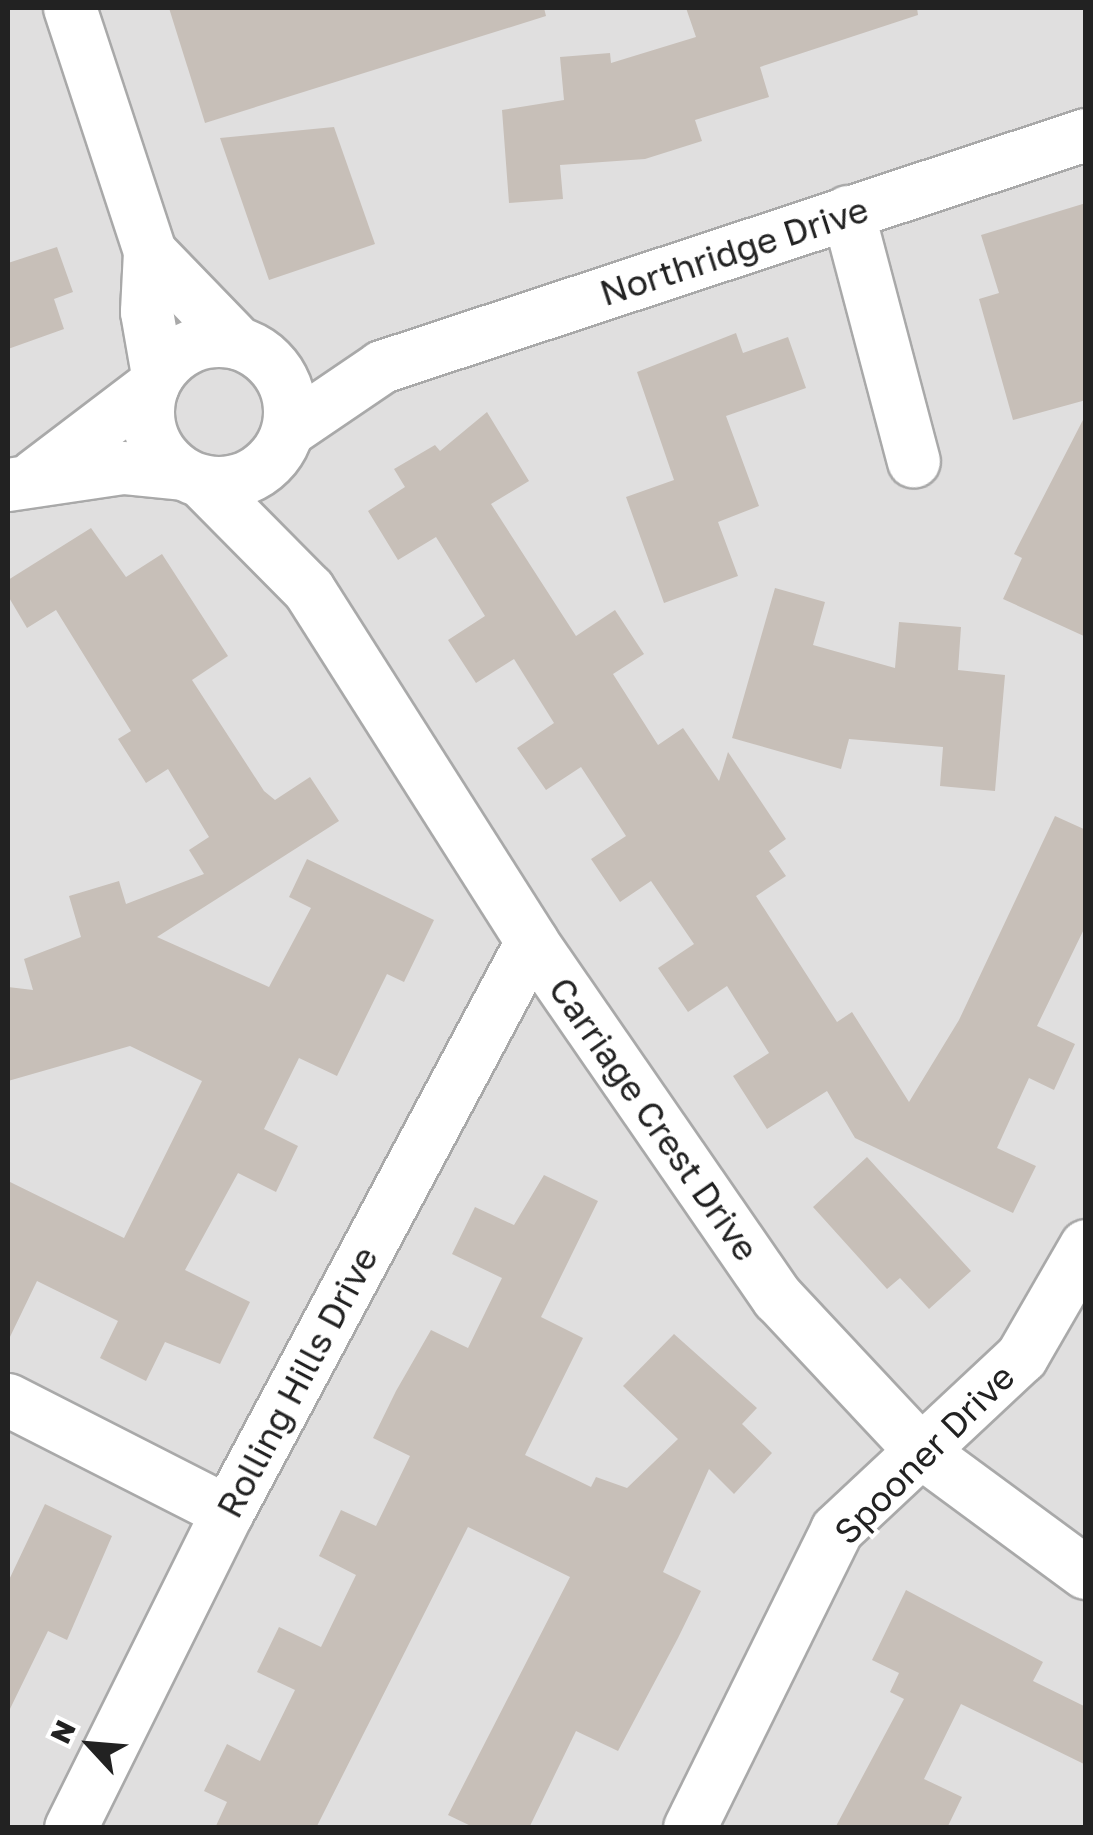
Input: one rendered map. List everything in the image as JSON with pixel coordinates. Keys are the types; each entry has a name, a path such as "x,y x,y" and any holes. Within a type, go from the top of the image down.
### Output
{"street":[{"path":"70,8 150,252 147,312 156,380 149,426 193,478"},
{"name":"Northridge Drive","path":"284,441 382,368 1086,135"},
{"path":"848,212 914,461"},
{"path":"21,480 122,468 193,478 254,475 284,441 286,388 150,252"},
{"path":"21,480 156,380 185,350 250,348"},
{"name":"Northridge Drive","path":"250,348 382,368"},
{"name":"Carriage Crest Drive","path":"284,441 286,517 309,590"},
{"name":"Carriage Crest Drive","path":"193,478 309,590 532,942 778,1298 923,1453 1086,1573"},
{"name":"Rolling Hills Drive","path":"71,1828 228,1512 532,942"},
{"name":"Spooner Drive","path":"690,1828 837,1530 1022,1357 1086,1246"},
{"path":"8,1400 228,1512"}],"shaded area":[{"path":"8,8 1085,8 1085,1827 8,1827"}],"building":[{"path":"169,8 544,8 546,16 205,123"},
{"path":"686,8 917,8 918,15 760,67 769,97 695,120 702,141 645,159 560,165 563,199 509,203 502,110 564,100 560,57 610,53 611,63 696,37"},
{"path":"334,127 375,244 269,280 220,138"},
{"path":"1086,203 1086,400 1013,420 979,299 999,293 981,235"},
{"path":"57,247 73,292 54,299 64,329 8,349 8,263"},
{"path":"736,333 743,353 788,337 806,388 726,416 759,506 718,522 738,576 664,603 626,497 674,480 637,372"},
{"path":"487,412 529,481 491,504 576,636 615,610 644,654 613,674 658,745 683,728 719,781 728,752 786,839 769,851 786,876 756,896 837,1022 852,1012 909,1102 959,1020 1055,816 1086,830 1086,925 1037,1026 1075,1044 1054,1090 1029,1078 997,1148 1036,1166 1013,1213 855,1138 827,1091 767,1129 733,1076 769,1053 727,986 688,1012 658,968 694,944 651,881 620,902 591,859 626,836 581,767 546,790 517,748 554,723 514,659 476,683 448,640 485,616 436,537 398,560 368,511 405,487 394,469 435,445 440,451"},
{"path":"1086,414 1086,637 1003,599 1022,558 1014,554"},
{"path":"91,528 126,577 162,554 228,656 192,680 264,791 275,800 310,777 339,821 157,937 269,987 311,908 289,897 307,859 434,920 404,982 387,974 337,1076 299,1058 264,1129 298,1146 276,1192 238,1173 185,1270 250,1302 220,1364 165,1342 146,1381 100,1358 118,1321 37,1281 8,1341 8,1181 124,1238 202,1081 130,1046 8,1081 8,987 33,990 24,959 81,937 69,896 119,881 126,904 204,874 189,850 209,837 168,769 146,783 118,739 131,731 56,610 27,628 8,596 8,580"},
{"path":"775,588 825,602 813,645 895,668 899,622 961,627 958,670 1005,675 995,791 940,786 943,747 849,739 841,769 732,738"},
{"path":"867,1157 971,1271 929,1309 900,1278 887,1289 813,1207"},
{"path":"544,1175 598,1201 541,1317 583,1338 525,1455 591,1487 596,1477 627,1488 678,1439 623,1386 674,1334 757,1408 742,1424 772,1453 734,1494 709,1469 663,1572 701,1591 678,1638 618,1751 576,1731 529,1828 475,1828 448,1815 570,1577 468,1527 316,1828 215,1828 227,1802 204,1791 227,1744 260,1761 295,1690 257,1672 279,1627 321,1647 356,1575 319,1556 341,1510 376,1526 410,1456 373,1438 396,1391 431,1330 468,1348 502,1278 452,1254 475,1207 514,1225"},
{"path":"45,1504 112,1536 67,1640 48,1631 8,1713 8,1582"},
{"path":"906,1590 1043,1662 1033,1681 1086,1707 1086,1765 961,1704 924,1779 962,1797 947,1828 835,1828 904,1699 890,1692 899,1673 872,1660"}]}
